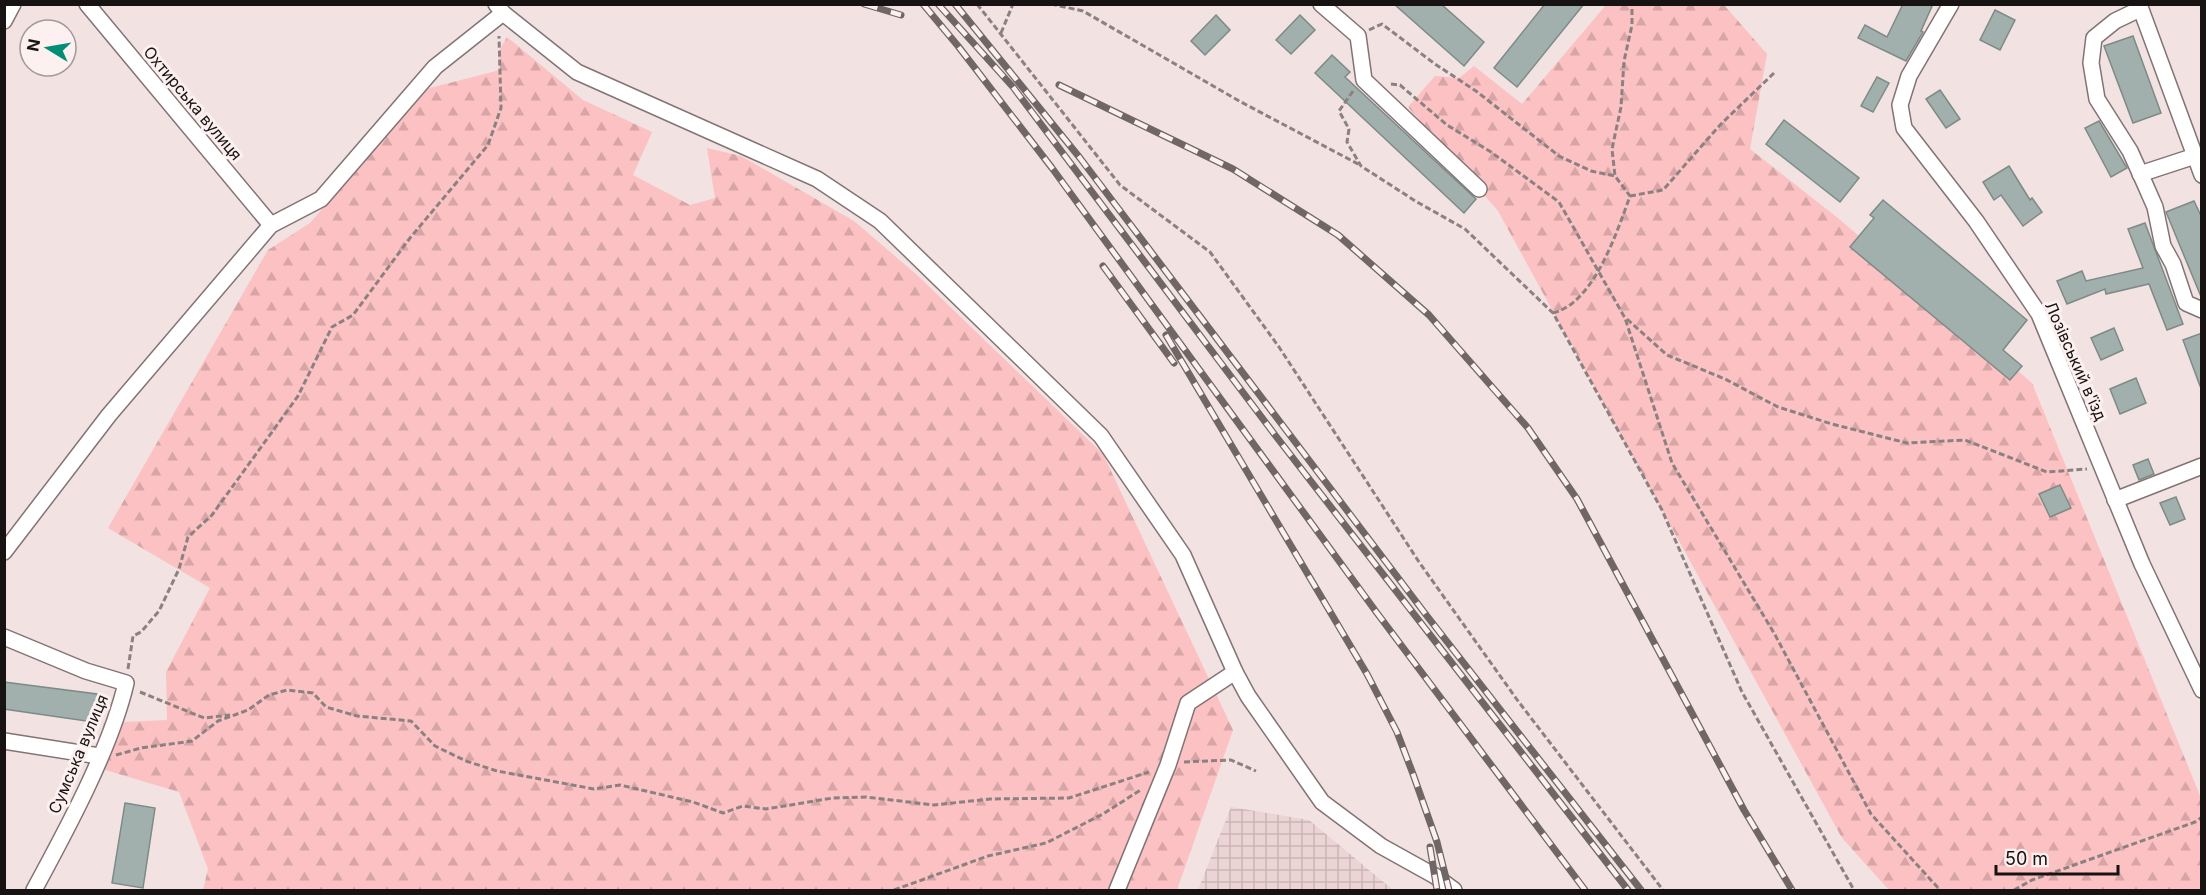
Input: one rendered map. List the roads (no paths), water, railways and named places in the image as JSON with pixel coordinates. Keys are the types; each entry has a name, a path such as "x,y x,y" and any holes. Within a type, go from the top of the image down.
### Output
{"street":[{"path":"4,21 13,4"},
{"name":"Охтирська вулиця","path":"87,4 271,225"},
{"path":"1321,4 1358,36 1364,80 1479,189"},
{"name":"Лозівський в'їзд","path":"1951,4 1909,76 1900,105 1905,128 1976,221 2038,314 2142,564 2202,690"},
{"path":"2202,175 2139,7 2115,21 2094,38 2091,63 2097,99 2130,151 2155,207 2163,246 2173,264 2186,303 2202,310"},
{"path":"4,552 109,416 271,225 321,199 435,68 500,9 577,72 817,179 880,220 1101,436 1183,555 1235,672 1322,802 1381,846 1435,876 1454,891"},
{"path":"2140,174 2195,156"},
{"path":"2115,500 2202,466"},
{"name":"Сумська вулиця","path":"4,637 86,671 126,683 121,705 99,756 34,891"},
{"path":"1117,891 1168,765 1188,703 1235,672"},
{"path":"4,741 99,756"}],"railway":[{"path":"864,4 901,15"},
{"path":"923,4 1052,168 1377,613 1585,890"},
{"path":"938,4 1013,87 1275,435 1628,890"},
{"path":"955,4 1080,158 1427,616 1641,890"},
{"path":"1059,85 1233,169 1338,235 1429,315 1528,428 1577,499 1744,810 1792,890"},
{"path":"1103,266 1174,363"},
{"path":"1166,335 1367,674 1397,732 1437,842 1449,890"},
{"path":"1430,847 1437,890"}]}
